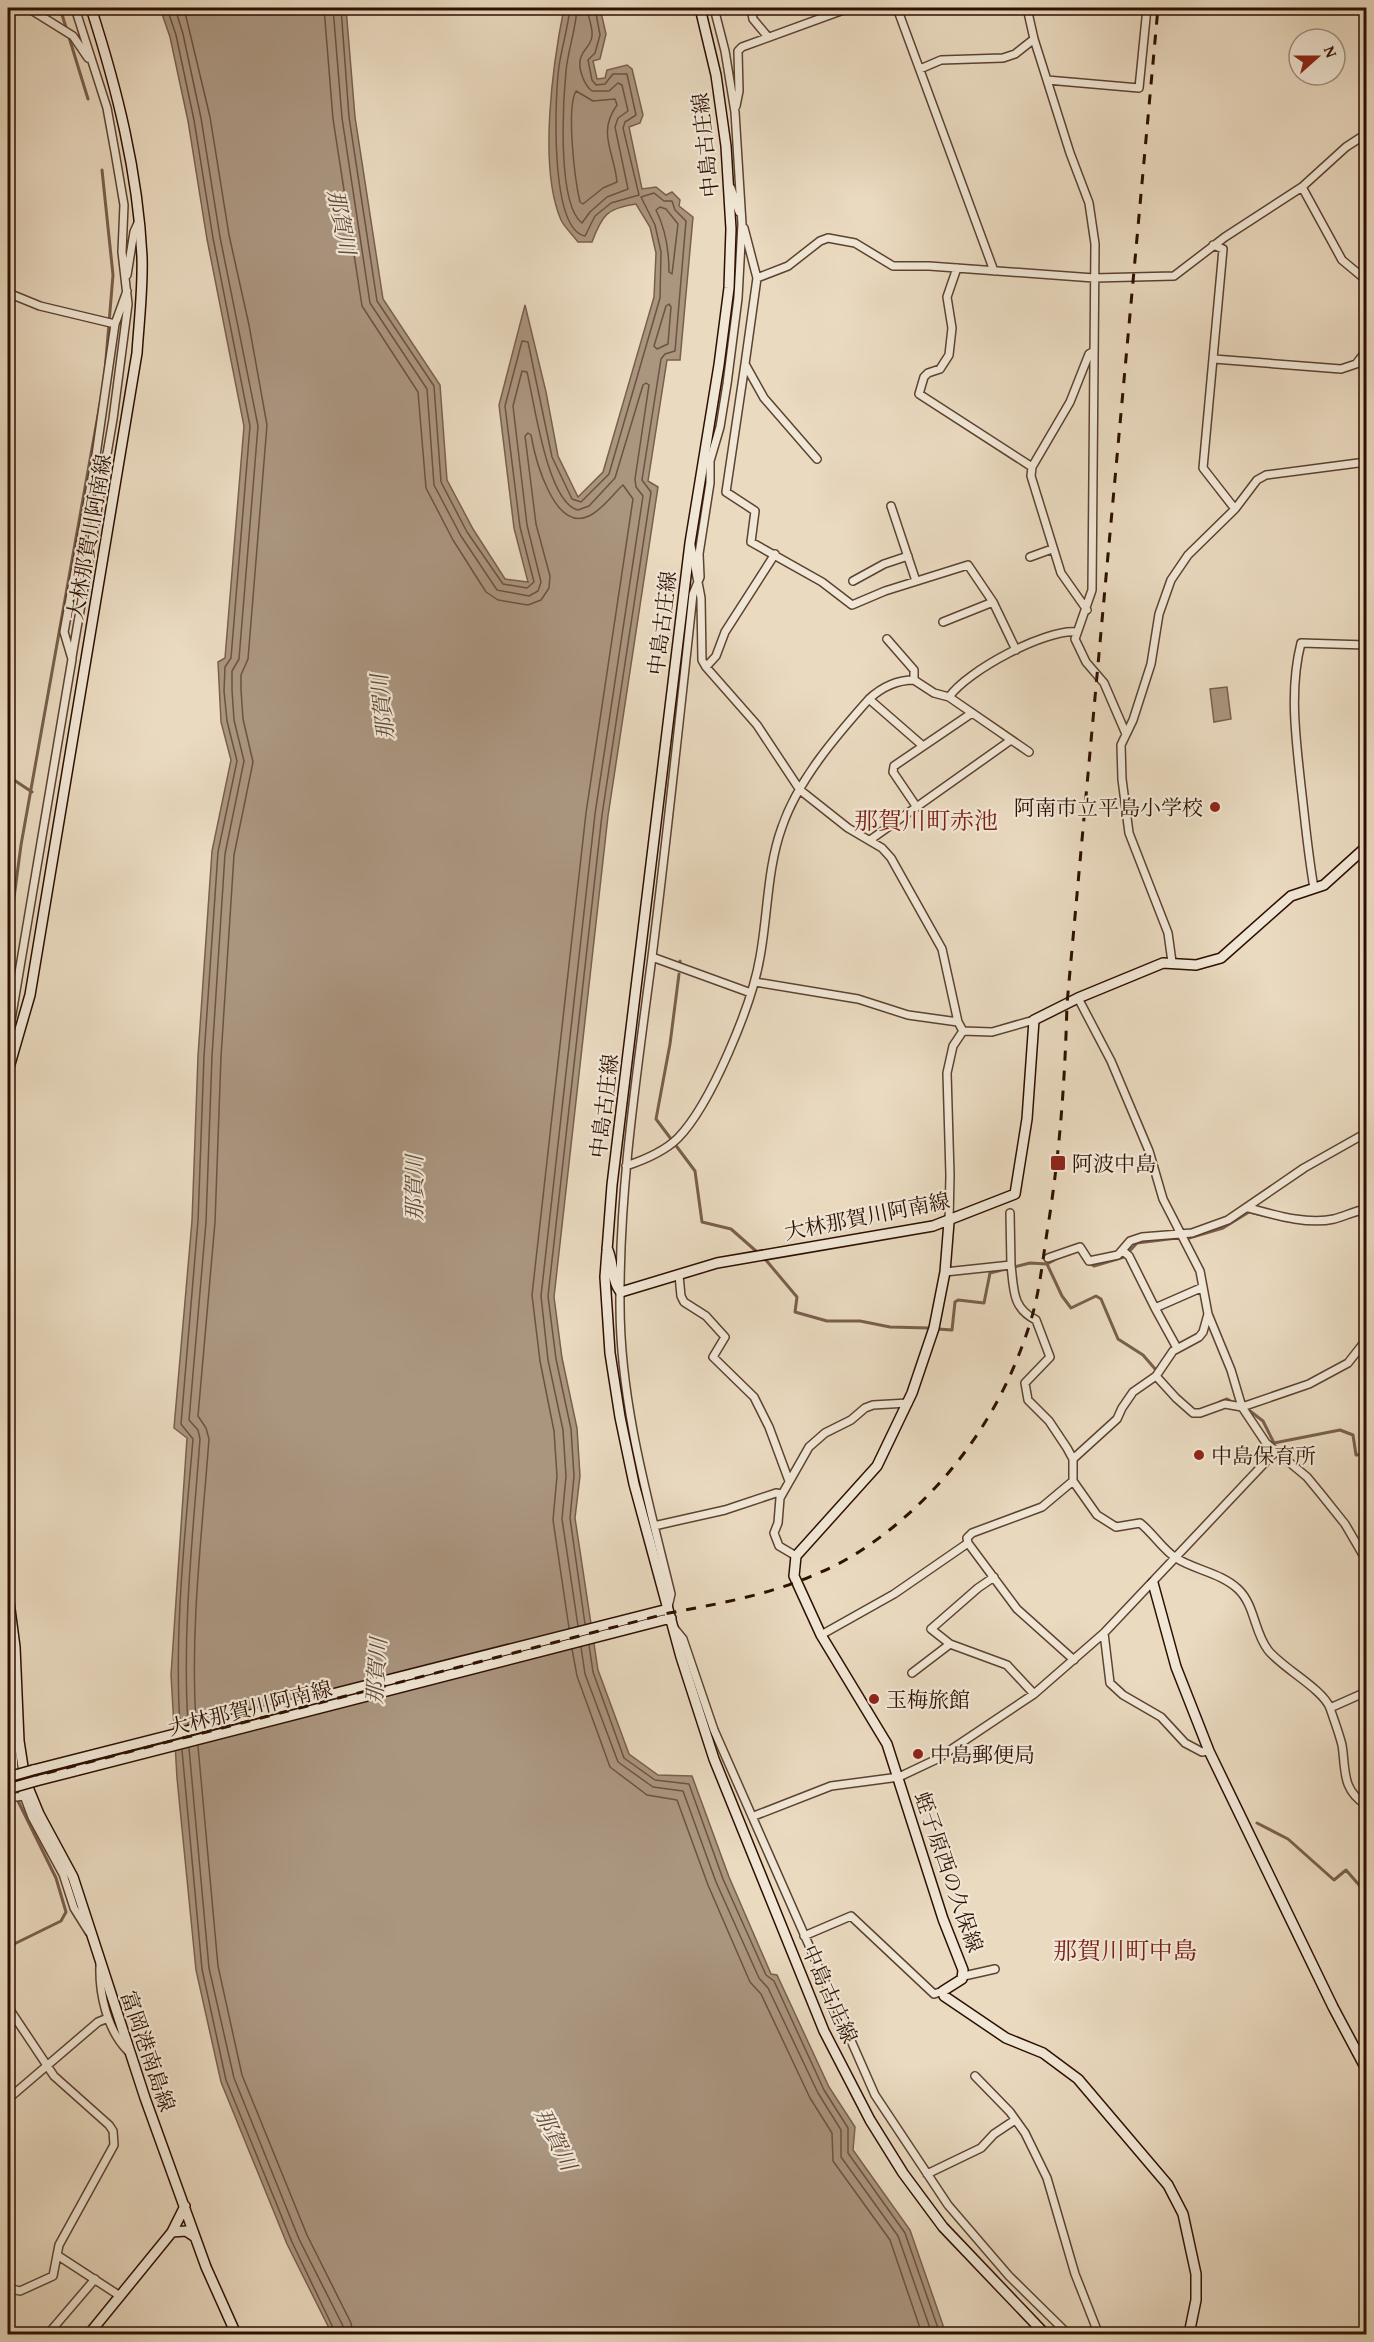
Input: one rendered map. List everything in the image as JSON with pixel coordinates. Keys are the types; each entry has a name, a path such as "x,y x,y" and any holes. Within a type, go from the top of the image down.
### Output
{"main road":[{"name":"大林那賀川阿南線","path":"8,1064 30,995 117,484 136,353 142,285 138,223 123,115 91,8"},
{"name":"中島古庄線","path":"606,1245 690,543 707,460 727,308 731,229 729,185 716,75 700,8"},
{"path":"1034,1020 1078,998 1163,963 1197,965 1212,963 1228,952 1291,896 1334,878 1366,847"},
{"name":"大林那賀川阿南線","path":"621,1292 746,1257 949,1222 1015,1194 1027,1119 1034,1020"},
{"path":"796,1556 877,1466 908,1403 930,1347 945,1272 949,1222"},
{"path":"606,1245 612,1257 616,1288 621,1292"},
{"path":"606,1245 610,1353 620,1417 634,1484 668,1615"},
{"name":"蛭子原西の久保線","path":"796,1556 794,1576 821,1635 879,1726 899,1777 943,1919 964,1976 943,1991"},
{"path":"1153,1583 1176,1667 1209,1751 1366,2069"},
{"path":"8,1594 10,1635"},
{"name":"大林那賀川阿南線","path":"10,1771 63,1763 668,1615"},
{"name":"大林那賀川阿南線","path":"14,1796 8,1789 668,1615"},
{"name":"中島古庄線","path":"668,1615 714,1759 774,1911 824,2031 870,2120 903,2173 943,2227 1045,2334"},
{"name":"富岡港南島線","path":"10,1635 19,1741 25,1780 39,1814 73,1878 128,2051 195,2237 236,2334"},
{"path":"943,1991 944,1996 1006,2038 1043,2054 1078,2079 1168,2185 1183,2214 1196,2274 1196,2300 1189,2334"},
{"path":"89,2334 172,2232 185,2206"},
{"path":"172,2232 186,2231 195,2237"}],"street":[{"path":"27,8 73,36 92,62"},
{"path":"8,1038 113,419 126,326 127,291 122,252 124,205 106,108 75,8"},
{"path":"714,8 735,112 742,224 738,298 720,427 707,460 710,483 699,554 700,577 693,594 626,1166 619,1247 624,1370 654,1526 671,1594 668,1615 683,1639 714,1730 754,1816 804,1936 875,2095 948,2205 1009,2276 1068,2334"},
{"path":"751,8 753,19 768,37"},
{"path":"735,112 739,91 738,51 768,37 849,8"},
{"path":"897,8 994,271"},
{"path":"1028,8 1034,39 1089,203 1095,244 1092,591 1087,610 1076,632 1079,649 1104,683 1126,734"},
{"path":"1047,80 1139,88 1147,8"},
{"path":"920,69 941,60 1003,58 1015,54 1034,39"},
{"path":"757,278 788,266 828,238 855,243 893,266 957,268 1094,278 1174,276 1214,245 1302,187 1346,147 1366,134"},
{"path":"729,185 757,278 726,492 755,511 751,542 827,586 852,605 916,580 968,565 993,602 1016,650"},
{"path":"1302,187 1342,260 1366,280"},
{"path":"126,280 134,232 138,223"},
{"path":"1214,245 1223,249 1203,468 1235,509"},
{"path":"957,268 947,297 952,328 949,355 940,369 928,372 924,377 919,394 1032,467"},
{"path":"72,659 64,632 95,462 115,324 127,291"},
{"path":"8,293 40,306 115,324"},
{"path":"1087,610 1066,582 1052,549 1032,482 1032,467 1070,402 1089,354 1094,351"},
{"path":"1214,358 1341,369 1356,364 1366,351"},
{"path":"745,364 764,398 817,459"},
{"path":"1172,962 1168,933 1129,833 1122,779 1121,745 1133,720 1151,664 1159,614 1171,580 1188,555 1235,509 1253,485 1266,475 1366,462"},
{"path":"891,506 916,580"},
{"path":"690,543 701,598 702,660 706,668 757,725 800,790 849,828 870,840 891,858 942,949 958,1022 963,1031"},
{"path":"1030,557 1052,549"},
{"path":"706,668 716,656 725,632 775,554"},
{"path":"853,581 890,561 908,556"},
{"path":"943,622 993,602"},
{"path":"949,697 985,665 1061,632 1076,632"},
{"path":"886,639 914,670 914,680"},
{"path":"1314,888 1296,743 1294,705 1296,661 1301,643 1366,645"},
{"path":"626,1166 649,1157 674,1142 701,1111 755,982 774,858 781,828 800,790 869,699 878,690 892,684 914,680 934,693 949,697 1029,752"},
{"path":"869,699 924,746"},
{"path":"916,806 893,772 894,766 972,713"},
{"path":"870,840 1011,740"},
{"path":"652,957 751,993"},
{"path":"755,982 858,999 908,1015 958,1022"},
{"path":"1078,998 1111,1061 1149,1150 1163,1199 1200,1271 1208,1314 1231,1370 1242,1407 1275,1452 1307,1477 1345,1524 1366,1560"},
{"path":"963,1031 992,1032 1034,1020"},
{"path":"949,1222 947,1073 953,1046 963,1031"},
{"path":"1177,1348 1126,1253 1130,1241 1142,1237 1181,1235 1208,1229 1249,1208 1304,1168 1366,1133"},
{"path":"1249,1208 1279,1217 1317,1220 1334,1219 1366,1209"},
{"path":"1010,1213 1011,1268 1020,1310 1036,1320 1050,1356 1025,1383 1026,1396 1050,1421 1073,1459 1073,1481 1097,1515 1116,1527 1140,1523 1175,1557 1231,1583 1240,1591 1268,1650 1298,1674 1307,1685 1326,1698 1342,1746 1343,1774 1350,1788 1366,1805"},
{"path":"1048,1258 1075,1247 1080,1247 1089,1262 1094,1263 1126,1253"},
{"path":"945,1272 1011,1268"},
{"path":"679,1275 681,1296 684,1302 706,1316 726,1337 712,1354 713,1358 754,1397 769,1427 789,1481"},
{"path":"1155,1308 1203,1287"},
{"path":"1073,1459 1118,1419 1122,1408 1133,1392 1156,1376 1177,1348 1199,1337 1203,1332 1208,1314"},
{"path":"1156,1376 1193,1413 1200,1413 1225,1404 1242,1407 1309,1384 1348,1363 1366,1340"},
{"path":"796,1556 785,1552 775,1539 774,1533 782,1494 803,1454 825,1433 843,1425 873,1405 908,1403"},
{"path":"754,1816 831,1786 875,1782 899,1777 937,1759 1034,1694 1104,1633 1275,1452"},
{"path":"1073,1481 1064,1486 1049,1503 972,1533 967,1538 968,1543 1017,1609 1074,1660"},
{"path":"654,1526 725,1510 776,1493 782,1494"},
{"path":"821,1635 894,1594 968,1543"},
{"path":"994,1578 978,1588 931,1629 950,1644 1007,1665 1034,1694"},
{"path":"1104,1633 1107,1678 1110,1683 1123,1695 1161,1717 1185,1743 1202,1752 1209,1751"},
{"path":"8,1647 10,1635"},
{"path":"912,1673 950,1644"},
{"path":"8,1676 10,1771 14,1796 63,1874 74,1908 92,1936"},
{"path":"1330,1708 1366,1692"},
{"path":"804,1936 851,1916 934,1994 943,1991"},
{"path":"100,1962 99,1974 108,2018 128,2051"},
{"path":"964,1976 995,1969"},
{"path":"8,2007 54,2076 109,2125 115,2139 114,2145 59,2245 55,2269 49,2279 20,2291 8,2288"},
{"path":"8,2099 98,2022 108,2018"},
{"path":"975,2076 1016,2120 1025,2133 1051,2188 1056,2215 1097,2330 1093,2334"},
{"path":"927,2174 981,2148 994,2134 1016,2120"},
{"path":"57,2255 120,2296"},
{"path":"48,2334 95,2279"},
{"path":"8,2315 11,2334"}],"water":[{"name":"那賀川","path":"160,8 346,8 355,117 383,299 440,385 447,480 473,529 505,579 528,582 514,528 499,405 525,305 546,392 558,456 578,497 603,472 654,297 656,253 650,227 636,204 618,208 607,214 599,225 592,242 578,242 561,220 554,198 550,172 550,115 552,85 564,8 600,8 606,34 600,59 593,61 597,79 605,78 607,70 627,65 632,69 643,115 640,123 629,127 642,189 656,187 666,195 672,192 680,200 679,206 693,217 680,360 667,360 648,481 658,487 608,816 554,1297 562,1358 577,1428 580,1476 575,1518 598,1670 629,1754 658,1775 692,1776 729,1877 771,1974 777,1975 829,2087 855,2127 853,2150 910,2230 946,2334 332,2334 287,2244 221,2082 196,1970 177,1778 171,1675 187,1438 174,1428 192,1221 198,1056 212,851 231,760 221,722 218,662 225,658 244,426 207,239 188,121 170,37"},
{"path":"1227,687 1231,719 1214,722 1210,689"}],"waterway":[{"path":"60,8 88,99"},
{"path":"102,170 113,275 105,371"},
{"path":"8,943 21,845 100,404"},
{"path":"8,776 32,792"},
{"path":"679,974 670,1044 656,1119 695,1171 702,1222 731,1229 756,1251"},
{"path":"1189,1238 1223,1228 1249,1212 1288,1221"},
{"path":"1325,1223 1341,1220"},
{"path":"1086,1261 1094,1266 1124,1257 1137,1243 1177,1238"},
{"path":"938,1329 952,1330 955,1302 958,1300 984,1303 990,1273 1030,1263 1047,1264 1058,1258"},
{"path":"765,1259 797,1297 795,1312 827,1321 860,1321 890,1327 929,1328"},
{"path":"1047,1264 1062,1296 1071,1308 1096,1296 1101,1299 1118,1339 1143,1355 1156,1370"},
{"path":"1220,1402 1227,1399 1234,1403"},
{"path":"1250,1411 1263,1421 1274,1443 1340,1430 1353,1435 1356,1455 1366,1454"},
{"path":"8,1768 13,1787"},
{"path":"8,1947 61,1921 66,1912 56,1878 17,1799"},
{"path":"1257,1823 1288,1839 1334,1880 1346,1870 1366,1893"}],"railway":[{"path":"8,1783 669,1613 743,1598 797,1582 855,1554 881,1537 905,1517 954,1466 986,1421 1011,1372 1031,1320 1037,1297 1056,1170 1067,1004 1158,8"}],"place":[{"name":"阿南市立平島小学校","path":"1215,807"},
{"name":"阿波中島","path":"1058,1163"},
{"name":"中島保育所","path":"1199,1455"},
{"name":"玉梅旅館","path":"874,1699"},
{"name":"中島郵便局","path":"918,1754"}],"district":[{"name":"那賀川町赤池","path":"926,820"},
{"name":"那賀川町中島","path":"1125,1950"}]}
